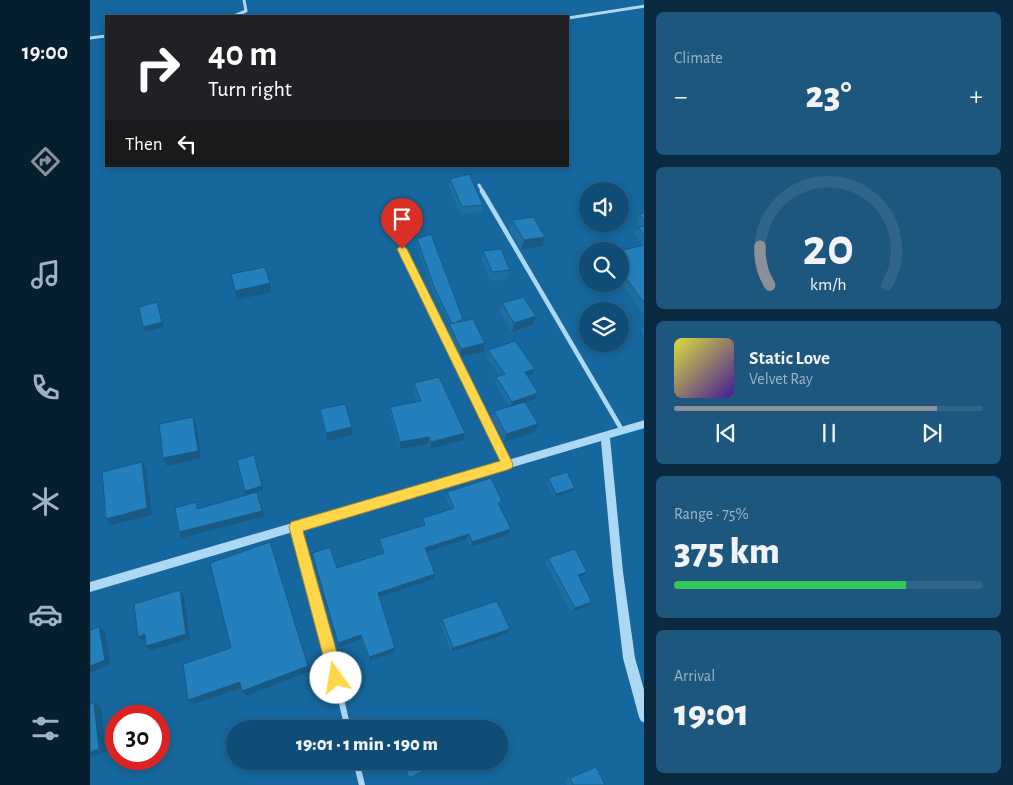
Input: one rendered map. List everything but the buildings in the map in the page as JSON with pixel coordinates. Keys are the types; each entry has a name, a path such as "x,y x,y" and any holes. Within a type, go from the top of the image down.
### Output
{"street":[{"path":"236,15 246,11 244,0"},
{"path":"569,18 644,6"},
{"path":"90,38 105,36"},
{"path":"480,185 622,430"},
{"path":"402,249 507,464"},
{"path":"90,587 644,424"},
{"path":"606,436 618,572 629,658 644,717"},
{"path":"295,527 328,644 346,720"},
{"path":"358,770 362,785"}],"route":[{"path":"336,678 295,527 507,464 402,249"}]}
